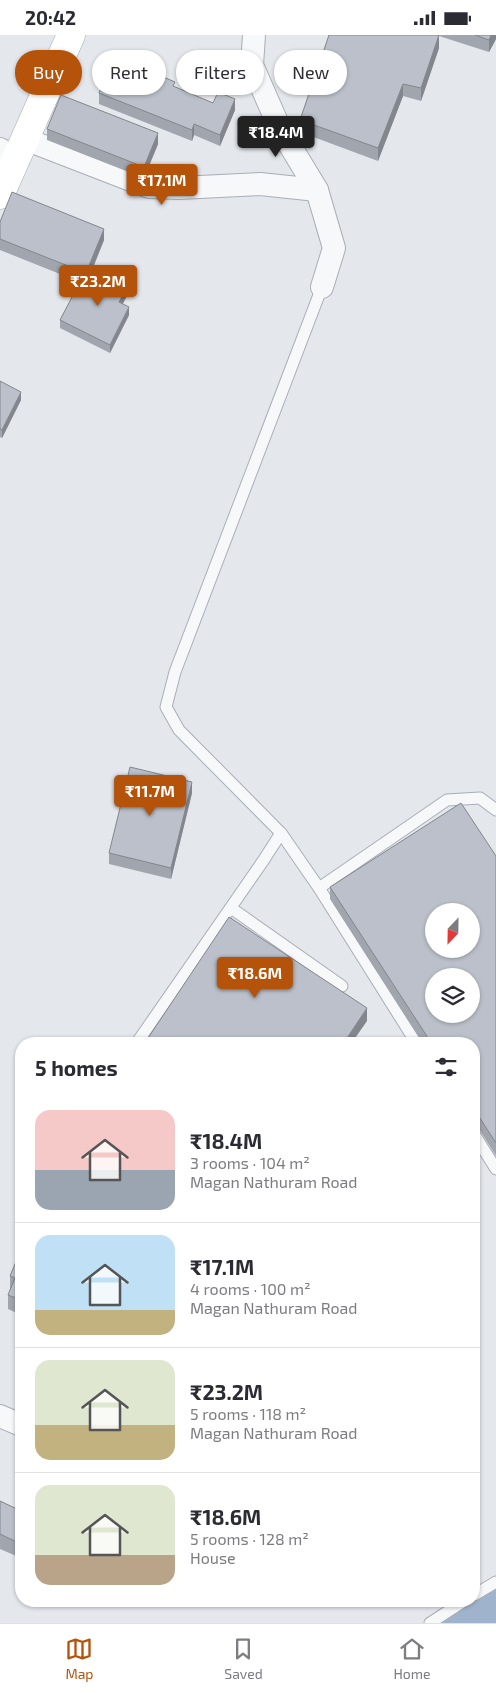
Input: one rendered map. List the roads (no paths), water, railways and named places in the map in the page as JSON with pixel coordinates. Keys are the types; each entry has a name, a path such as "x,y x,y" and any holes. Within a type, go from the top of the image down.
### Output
{"main road":[{"path":"0,195 14,149 71,35"}],"street":[{"path":"254,35 252,65 280,129 317,191 334,248 322,287"},
{"path":"14,149 149,187 179,188 260,184 317,191"},
{"path":"0,1416 15,1422"}],"lane":[{"path":"322,287 178,663 166,707 179,730 280,833 319,888 413,1037"},
{"path":"319,888 447,800 480,799 496,810"},
{"path":"141,1037 280,833"},
{"path":"231,907 342,986"},
{"path":"480,1144 496,1169"},
{"path":"480,1591 496,1582"},
{"path":"430,1623 455,1607"}],"water":[{"path":"496,1588 496,1623 439,1623 465,1607 480,1607 480,1598"}]}
